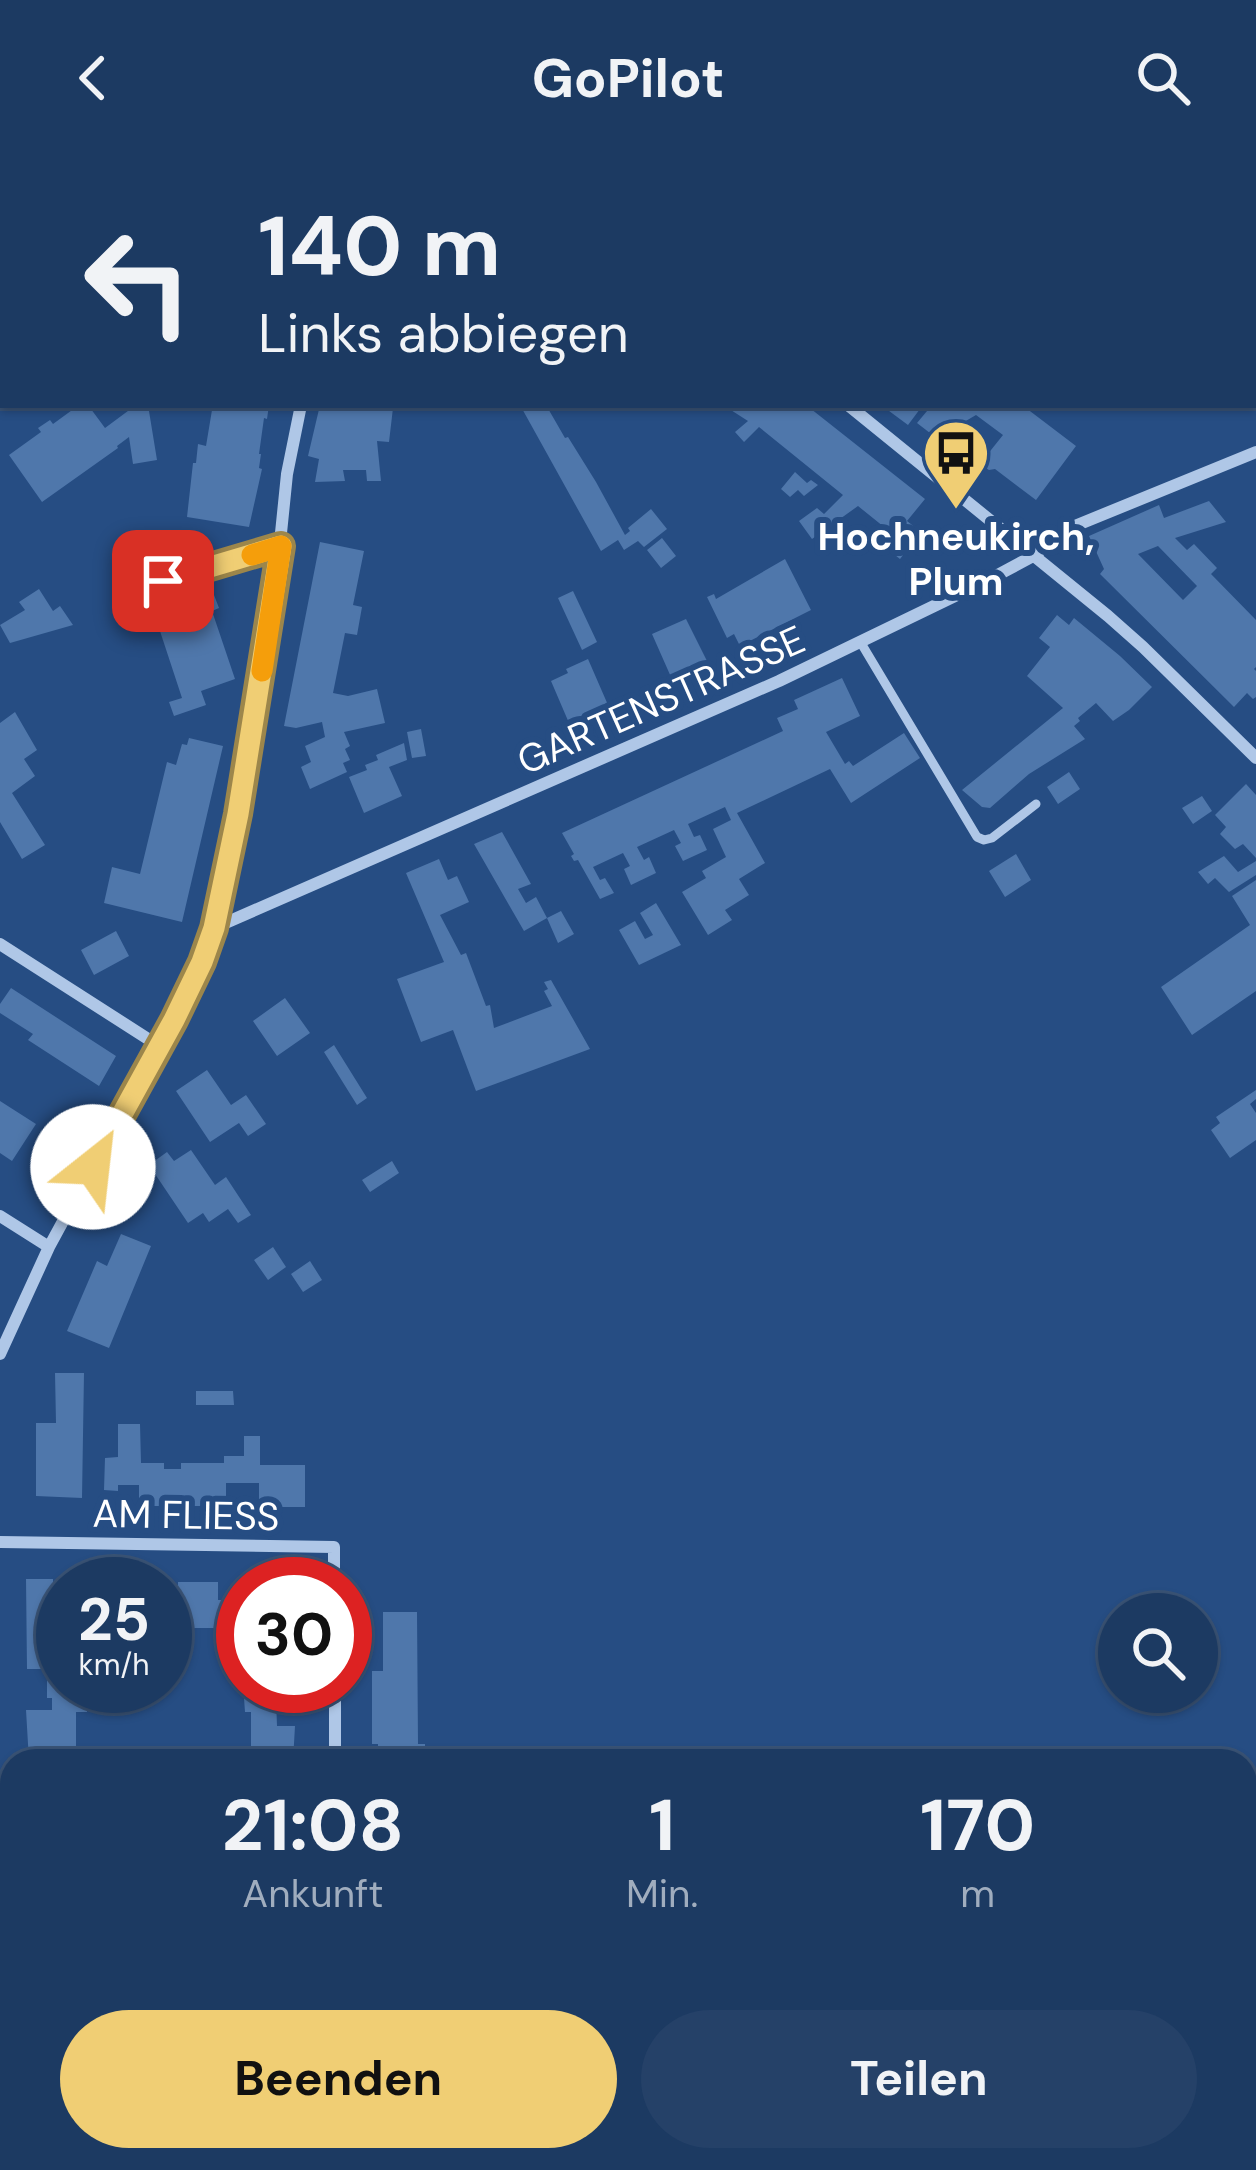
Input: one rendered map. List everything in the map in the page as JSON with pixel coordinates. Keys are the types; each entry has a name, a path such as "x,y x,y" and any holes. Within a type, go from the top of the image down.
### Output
{"street":[{"path":"0,1354 49,1247 188,991 214,928 236,823 281,546 287,474 301,408"},
{"path":"852,408 1143,646 1256,758"},
{"name":"GARTENSTRASSE","path":"214,928 861,643 1035,555 1065,530 1256,452"},
{"path":"0,944 159,1046"},
{"path":"0,1216 49,1247"},
{"name":"AM FLIESS","path":"0,1542 334,1547 334,1557"},
{"path":"335,1713 335,1749"}],"lane":[{"path":"163,581 281,546"},
{"path":"861,643 976,837 995,836 1036,804"}],"building":[{"path":"75,408 90,408 105,428 132,408 148,408 157,460 133,464 129,437 42,502 9,455 41,432 38,428 50,420 53,424"},
{"path":"197,408 269,408 249,527 187,517 193,463 198,444 206,446 212,410"},
{"path":"319,408 393,408 389,442 377,441 381,481 367,481 366,470 343,470 345,481 315,482 319,459 308,456"},
{"path":"522,408 548,408 625,535 651,509 667,529 644,547 638,541 624,550 618,540 601,551"},
{"path":"728,408 810,408 925,499 907,521 921,532 900,559 885,547 894,535 858,506 812,539 799,521 817,508 824,514 843,495 759,427 744,442 735,432 748,421"},
{"path":"885,408 921,408 908,425"},
{"path":"930,408 1026,408 1076,446 1036,500 995,469 984,467 983,460 1003,435 976,415 939,440 917,423"},
{"path":"795,472 807,483 811,480 818,485 804,496 798,490 790,497 781,489"},
{"path":"1209,501 1226,522 1175,538 1187,550 1194,544 1217,568 1211,574 1256,620 1253,699 1247,693 1234,707 1100,574 1104,569 1089,536 1159,505 1164,518","holes":["1158,546 1197,586 1183,600 1138,554"]},
{"path":"662,538 676,556 661,568 647,550"},
{"path":"320,542 364,551 353,605 362,607 357,635 345,633 333,693 348,696 377,689 385,723 344,732 350,746 345,749 350,760 343,763 347,772 310,789 301,767 311,762 305,746 325,737 322,722 284,726"},
{"path":"785,559 811,610 740,646 734,634 727,638 707,597 714,594 716,599"},
{"path":"39,589 53,611 60,606 73,625 10,643 0,625 25,610 19,602"},
{"path":"573,591 597,642 582,650 558,598"},
{"path":"214,595 219,608 212,611 235,679 201,691 206,705 174,716 169,702 182,698 159,628 191,618 186,604"},
{"path":"1057,615 1069,625 1074,618 1152,687 1113,721 1096,703 1074,726 1085,739 1029,774 990,808 982,807 962,790 1063,708 1027,676 1050,647 1039,638"},
{"path":"686,619 707,661 671,677 652,634"},
{"path":"588,659 608,705 569,723 551,681"},
{"path":"842,678 860,716 826,732 845,764 849,761 853,766 904,733 920,758 851,803 830,769 737,813 765,863 739,879 749,895 725,910 732,920 708,935 682,892 706,878 702,871 726,857 713,829 731,820 725,807 688,824 707,850 683,861 674,830 637,847 644,860 649,857 656,873 631,885 624,869 630,866 623,853 593,867 614,893 600,899 571,856 562,833 783,731 777,718 798,709 794,700"},
{"path":"15,712 37,750 24,759 35,776 12,793 45,845 22,859 0,822 0,723"},
{"path":"421,729 426,756 412,758 407,732"},
{"path":"189,738 223,746 182,922 104,903 112,867 140,874 167,762 176,765 182,744 187,745"},
{"path":"404,743 407,760 389,767 402,796 364,813 349,777 367,770 365,765 378,760 376,755"},
{"path":"1069,772 1080,789 1058,804 1047,787"},
{"path":"1246,784 1256,795 1256,858 1243,844 1235,849 1220,834 1226,827 1215,815"},
{"path":"1202,796 1212,811 1193,824 1182,808"},
{"path":"502,832 531,884 518,889 526,903 536,897 547,918 524,931 474,844"},
{"path":"1016,854 1031,880 1005,897 989,871"},
{"path":"1224,856 1238,872 1256,861 1256,875 1229,892 1215,878 1208,884 1198,872"},
{"path":"439,859 448,880 457,876 469,902 440,915 461,955 466,953 486,1006 490,1005 494,1028 552,1006 544,991 548,989 544,982 551,980 590,1049 476,1091 453,1030 421,1042 397,979 444,962 406,873"},
{"path":"1256,880 1256,991 1192,1035 1161,987 1250,925 1232,896"},
{"path":"656,903 681,945 639,965 619,930 635,921 645,939 653,935 640,913"},
{"path":"561,911 574,934 558,943 547,918"},
{"path":"116,931 129,956 94,975 81,950"},
{"path":"11,988 116,1056 99,1086 28,1040 33,1034 0,1013 0,1004"},
{"path":"285,998 310,1033 277,1056 253,1021"},
{"path":"334,1045 367,1098 357,1105 324,1052"},
{"path":"207,1070 231,1105 246,1095 266,1124 248,1136 239,1123 210,1142 176,1091"},
{"path":"1256,1090 1250,1104 1256,1113 1256,1140 1230,1158 1211,1130 1220,1123 1216,1117"},
{"path":"0,1101 36,1124 12,1161 0,1153"},
{"path":"191,1150 215,1185 226,1177 251,1215 238,1223 228,1209 209,1222 203,1213 188,1223 149,1165 167,1152 174,1161"},
{"path":"392,1161 399,1173 370,1192 362,1180"},
{"path":"121,1234 151,1246 109,1348 67,1331 97,1261 107,1266"},
{"path":"273,1247 286,1267 268,1280 254,1260"},
{"path":"310,1261 322,1280 303,1292 291,1274"},
{"path":"55,1373 84,1373 82,1498 36,1496 36,1423 56,1423"},
{"path":"196,1391 233,1391 234,1405 196,1405"},
{"path":"118,1424 140,1424 141,1463 164,1463 164,1469 181,1469 181,1463 224,1463 224,1456 244,1456 244,1436 260,1436 260,1465 305,1465 305,1507 259,1507 259,1483 226,1483 226,1506 139,1506 139,1485 104,1490 105,1458 118,1457"},
{"path":"26,1579 36,1579 36,1669 27,1669"},
{"path":"192,1582 216,1582 216,1628 192,1628"},
{"path":"383,1612 417,1612 418,1744 425,1744 425,1749 378,1749 378,1744 372,1744 372,1671 383,1671"},
{"path":"26,1710 76,1713 76,1749 28,1749"},
{"path":"251,1713 277,1713 277,1726 295,1726 294,1749 251,1749"}],"slow traffic":[{"path":"252,555 281,546 262,671"}],"place":[{"name":"Hochneukirch, Plum","path":"956,512"}],"route":[{"path":"93,1167 174,1020 214,928 238,814 281,546 163,581"}]}
